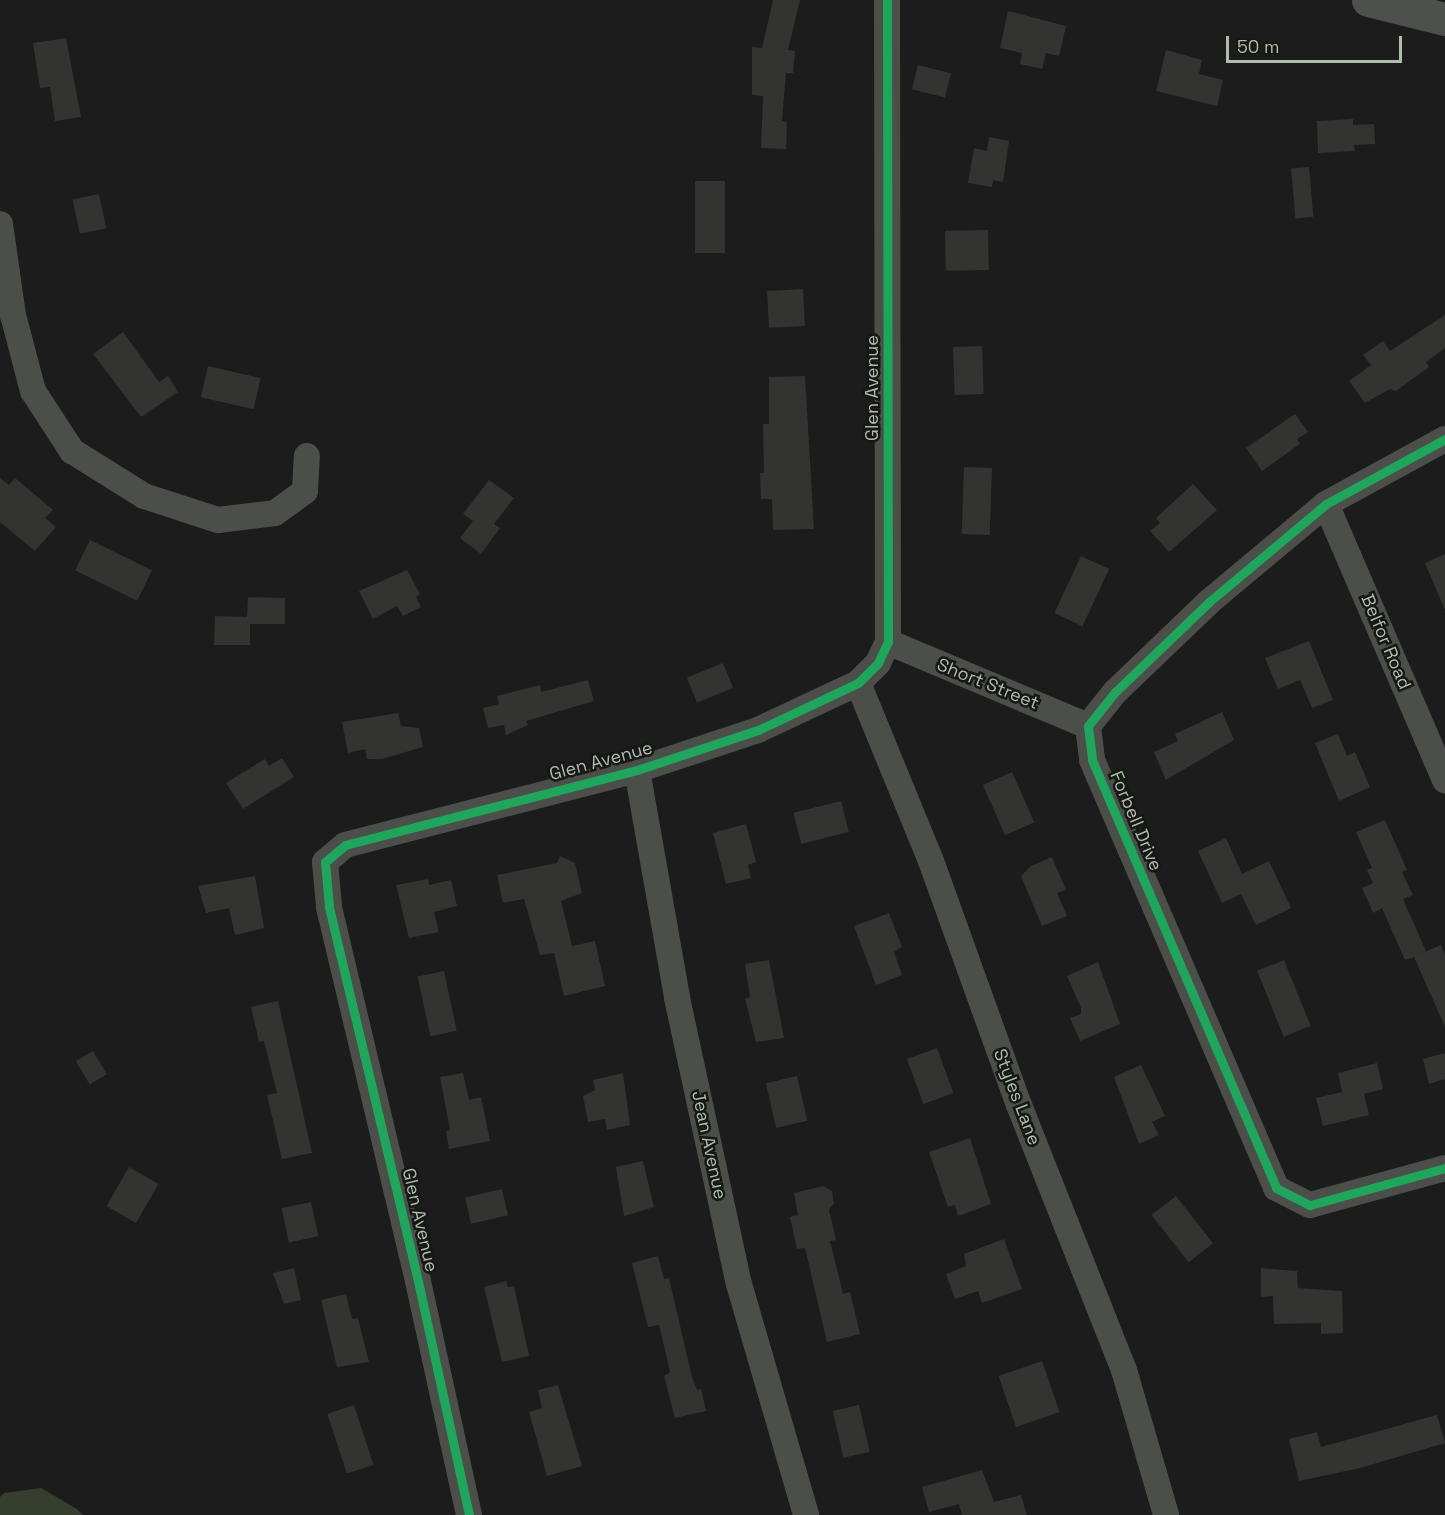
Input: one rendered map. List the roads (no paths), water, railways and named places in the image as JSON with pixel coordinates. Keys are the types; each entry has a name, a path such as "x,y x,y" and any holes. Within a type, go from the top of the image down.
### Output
{"main road":[{"path":"1368,0 1445,19"}],"street":[{"name":"Glen Avenue","path":"468,1515 418,1281 329,906 325,862 345,846 637,770 758,730 858,683 878,663 888,642 886,0"},
{"path":"0,224 13,315 33,391 72,451 144,496 218,520 275,513 305,490 307,456"},
{"path":"1088,726 1115,692 1209,602 1326,504 1445,440"},
{"name":"Belfor Road","path":"1326,504 1445,780"},
{"name":"Short Street","path":"888,642 1088,726"},
{"name":"Styles Lane","path":"858,683 931,861 1019,1104 1124,1370 1166,1515"},
{"name":"Forbell Drive","path":"1088,726 1092,760 1276,1188 1310,1204 1445,1168"},
{"name":"Jean Avenue","path":"637,770 677,998 739,1284 806,1515"}]}
